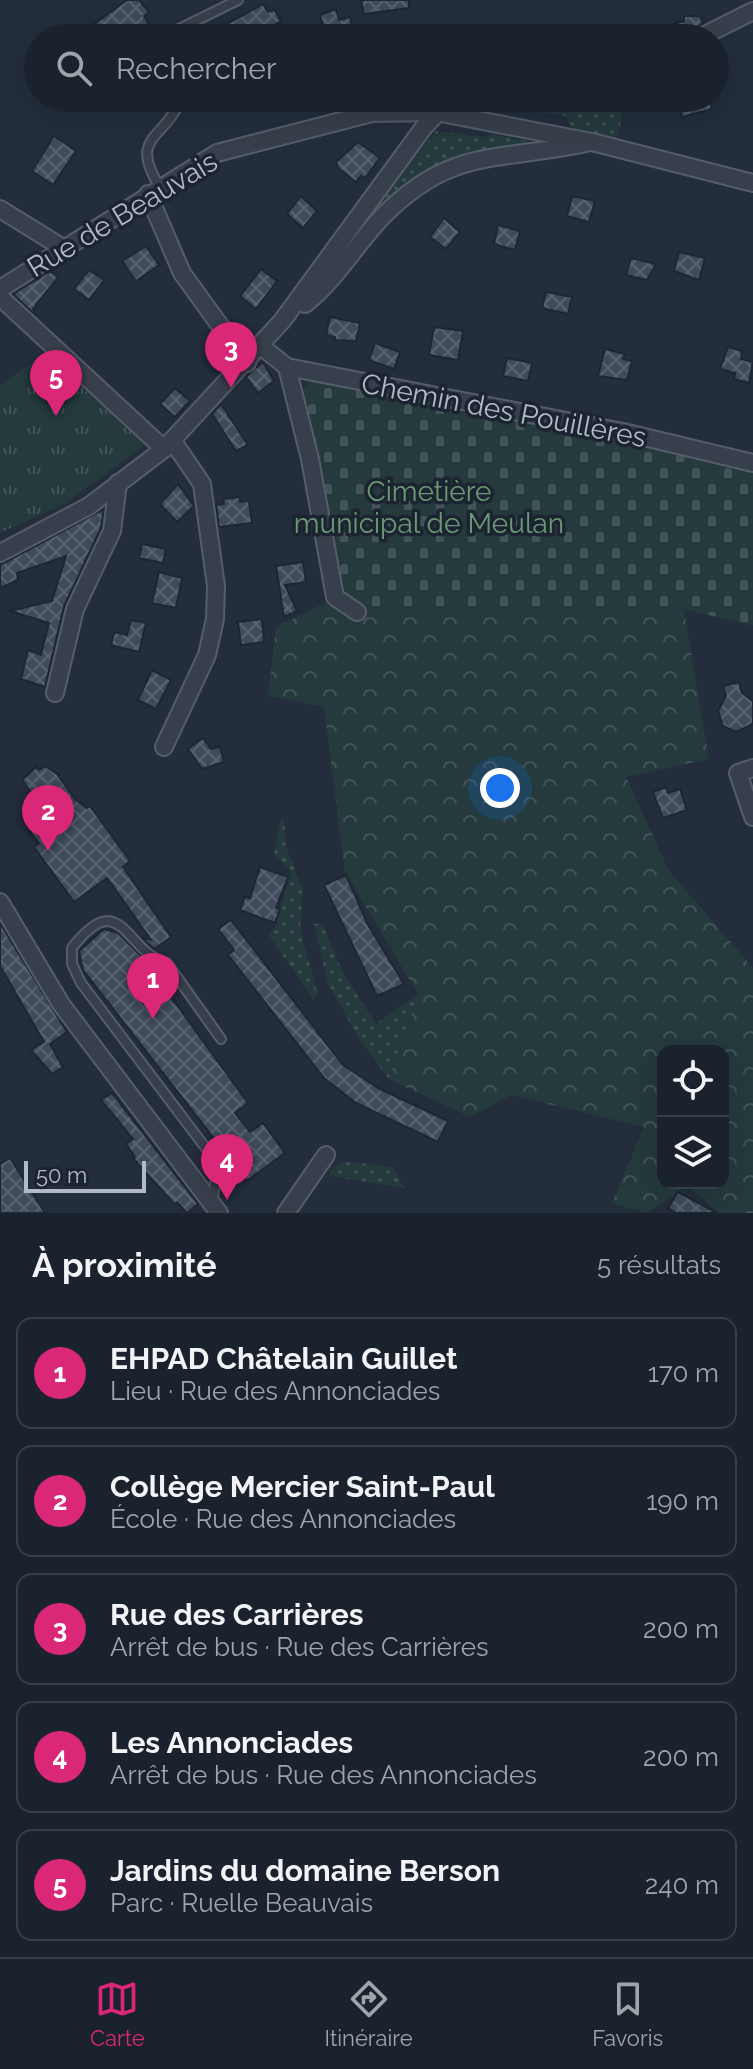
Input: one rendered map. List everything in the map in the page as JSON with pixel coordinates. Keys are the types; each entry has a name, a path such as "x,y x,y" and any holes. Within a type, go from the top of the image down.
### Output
{"street":[{"path":"727,24 753,11"},
{"path":"0,553 56,527 168,445 213,393 262,347 436,112"},
{"name":"Rue de Beauvais","path":"0,289 217,153 372,113 436,112 592,142 753,183"},
{"path":"282,321 312,299 381,218 425,180 465,161 557,150 592,142"},
{"path":"154,190 182,273 247,363"},
{"path":"0,209 63,248"},
{"path":"0,297 168,445 202,484 216,586 215,619 207,655 164,747"},
{"name":"Chemin des Pouillères","path":"262,347 287,367 623,432 753,463"},
{"path":"287,367 310,459 335,597 357,612"},
{"path":"55,693 75,609 112,531 118,483"},
{"path":"753,768 738,773 753,817"},
{"path":"0,902 61,1004 216,1208"},
{"path":"286,1213 326,1155"}],"lane":[{"path":"192,24 238,0"},
{"path":"154,190 145,155 147,144 171,121 175,112"},
{"path":"216,1208 217,1171 211,1155 81,983 72,964 72,948 102,921 122,925 155,960 167,963 221,1039"}],"green space":[{"path":"542,112 623,112 617,140 572,129 566,116"},
{"path":"436,131 488,137 492,134 542,144 467,153 424,172 387,201 310,290"},
{"path":"44,353 145,445 66,503 0,533 0,386"},
{"name":"Cimetière municipal de Meulan","path":"314,377 753,468 753,626 684,609 362,610 340,596 300,392"},
{"path":"340,596 363,610 684,609 709,759 626,777 669,871 753,968 753,1213 719,1213 691,1189 729,1189 729,1045 657,1045 657,1189 683,1189 646,1213 612,1203 644,1127 511,1095 470,1117 389,1079 418,994 345,872 324,707 268,696 276,627"},
{"path":"281,818 284,819 286,846 303,890 300,930 318,994 313,999 268,934 275,928 291,872 274,854"},
{"path":"322,923 343,973 376,1024 418,994 389,1079 359,1039 328,983 314,924"},
{"path":"343,1161 393,1167 404,1188 330,1176 330,1170"}],"building":[{"path":"127,0 139,0 149,12 144,16 149,24 94,24"},
{"path":"361,0 409,0 409,8 364,14"},
{"path":"263,4 268,12 274,9 281,21 276,24 227,24"},
{"path":"336,9 339,20 350,17 352,24 323,24 320,15"},
{"path":"684,16 700,16 703,24 674,24 684,21"},
{"path":"681,112 701,112 682,117"},
{"path":"54,136 76,151 53,185 32,171"},
{"path":"358,142 380,158 365,178 361,176 356,182 338,168 336,162"},
{"path":"301,196 317,211 303,228 287,214"},
{"path":"572,196 595,201 589,222 567,216"},
{"path":"444,218 460,232 446,249 430,237"},
{"path":"498,225 520,231 515,250 494,244"},
{"path":"146,246 159,265 136,281 122,261"},
{"path":"679,252 705,258 699,280 674,271"},
{"path":"631,258 656,264 647,280 626,275"},
{"path":"261,269 277,281 256,309 240,296"},
{"path":"89,270 104,280 89,300 74,289"},
{"path":"50,271 58,277 33,309 36,316 13,294"},
{"path":"546,292 572,297 568,314 542,308"},
{"path":"330,317 360,323 356,341 335,340 335,337 326,335"},
{"path":"434,327 463,331 458,360 429,355"},
{"path":"375,343 400,352 394,369 369,360"},
{"path":"728,347 742,351 741,359 753,362 749,383 734,379 735,373 720,369"},
{"path":"605,349 625,354 623,359 632,361 627,380 598,376"},
{"path":"507,358 532,363 528,381 503,376"},
{"path":"263,362 274,381 258,393 246,377"},
{"path":"175,388 190,401 175,417 160,404"},
{"path":"221,404 248,445 236,451 212,414"},
{"path":"178,484 194,506 177,522 160,504"},
{"path":"240,497 240,502 249,501 252,523 219,527 216,505 224,504 223,499"},
{"path":"104,509 101,528 64,606 45,687 21,679 28,650 41,655 49,623 10,611 52,601 66,556 17,573 18,580 0,588 0,565"},
{"path":"142,544 166,549 163,563 139,558"},
{"path":"303,562 306,582 285,585 297,611 284,617 276,566"},
{"path":"159,572 182,578 176,608 152,603"},
{"path":"262,619 264,642 241,645 238,622"},
{"path":"131,620 146,623 139,652 111,645 114,632 127,635"},
{"path":"152,670 171,680 156,709 138,700"},
{"path":"739,682 742,693 753,701 753,724 736,732 723,726 718,711 726,696 723,686"},
{"path":"203,738 211,749 220,747 224,762 202,769 188,749"},
{"path":"45,766 57,774 75,799 87,808 90,806 130,861 123,867 171,937 154,949 142,938 151,940 107,878 74,902 34,847 39,843 30,832 49,817 22,780 36,767 39,770"},
{"path":"666,787 668,793 680,789 687,810 663,818 653,792"},
{"path":"260,867 288,877 276,908 280,909 275,923 240,910 245,897 250,898"},
{"path":"346,875 367,923 404,984 377,996 324,885"},
{"path":"231,920 343,1065 380,1089 448,1121 438,1142 356,1103 324,1078 228,955 234,950 218,929"},
{"path":"0,923 67,1032 50,1044 63,1067 52,1074 31,1050 44,1042 0,966"},
{"path":"104,929 118,933 142,957 248,1103 235,1113 250,1132 263,1123 285,1153 247,1181 83,970 79,951"},
{"path":"112,1093 198,1204 187,1213 177,1202 174,1204 133,1158 126,1144 133,1139 101,1100"},
{"path":"10,1158 45,1213 0,1213 0,1164"},
{"path":"678,1192 717,1213 676,1213 668,1208"}],"place":[{"name":"Rue des Carrières","path":"231,388"},
{"name":"Jardins du domaine Berson","path":"56,416"},
{"name":"Collège Mercier Saint-Paul","path":"48,851"},
{"name":"EHPAD Châtelain Guillet","path":"153,1019"},
{"name":"Les Annonciades","path":"227,1200"}]}
